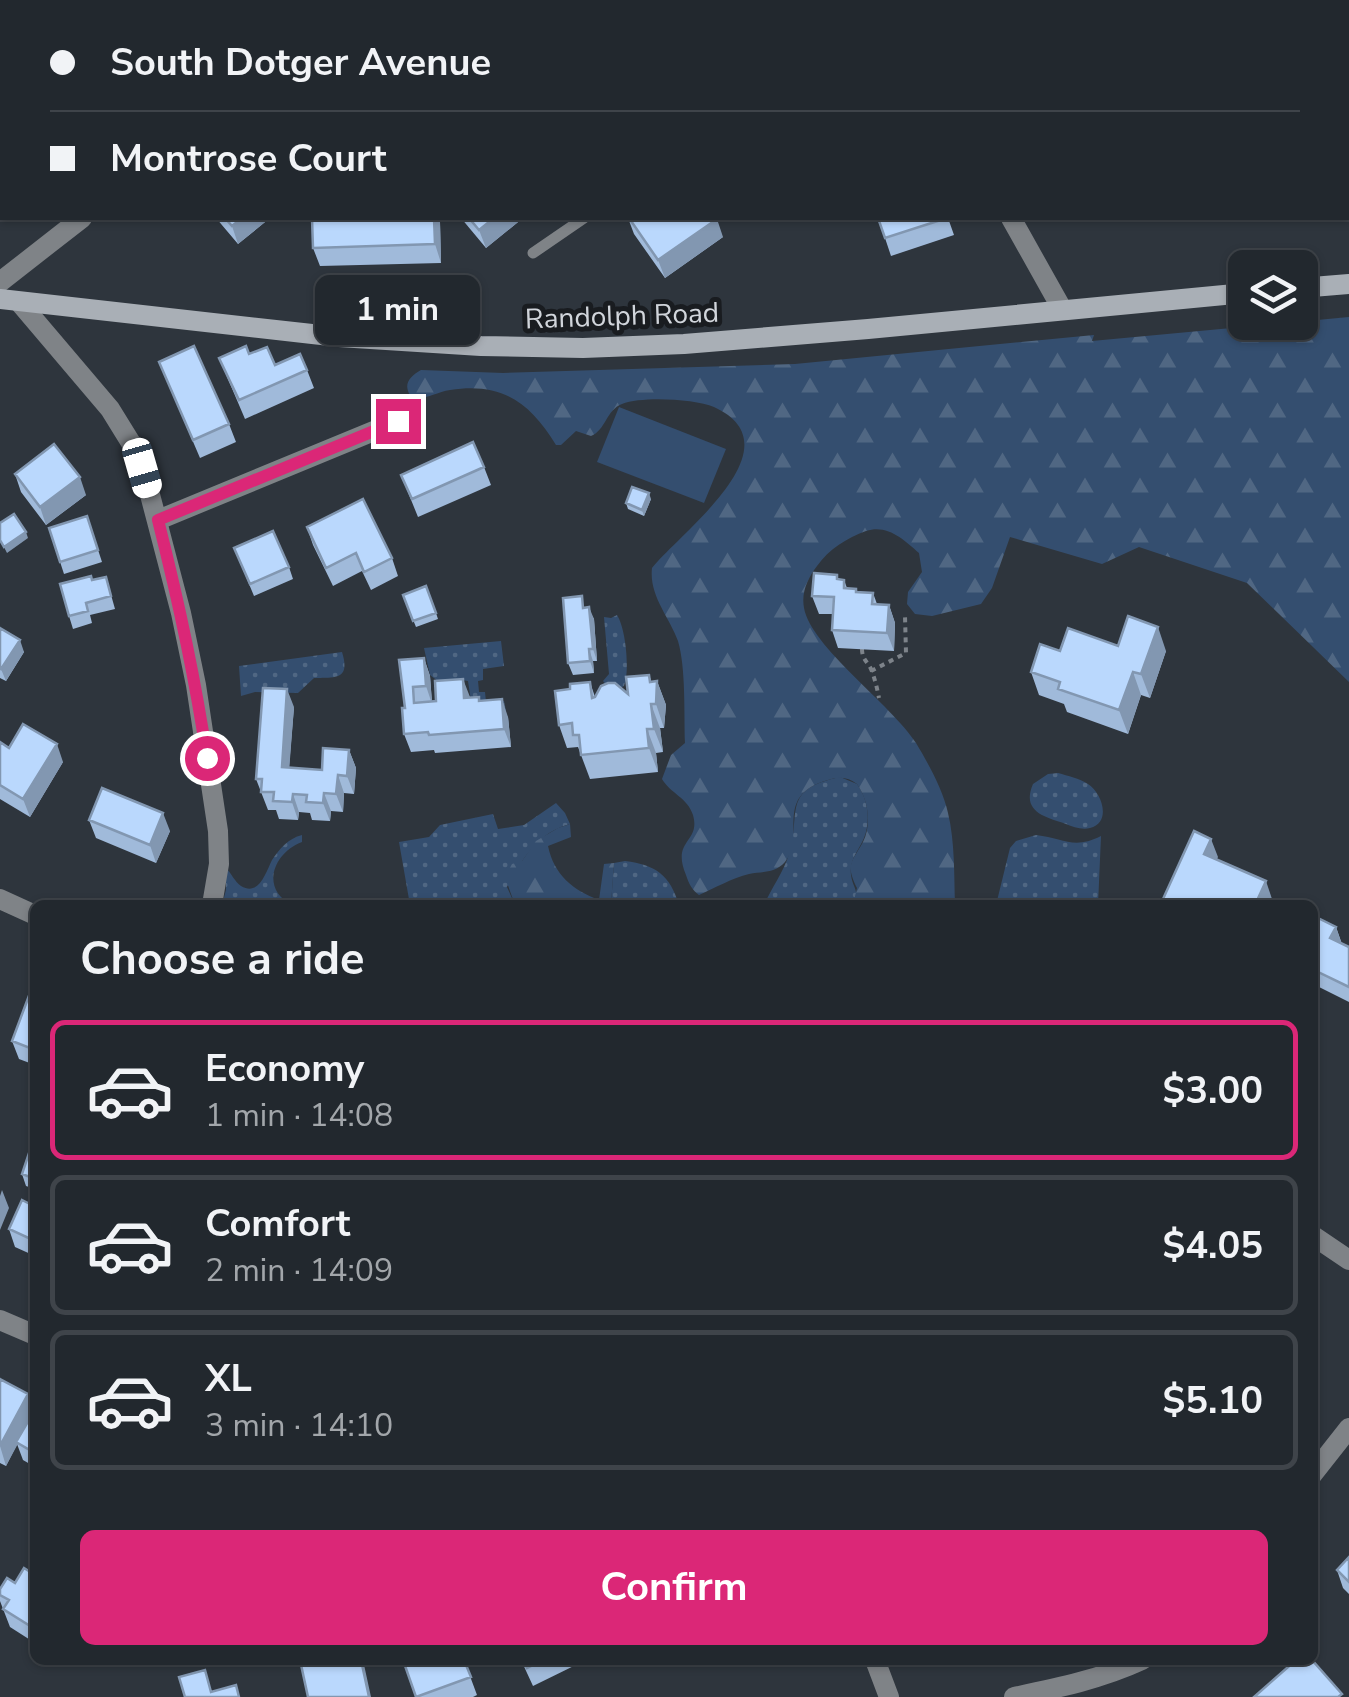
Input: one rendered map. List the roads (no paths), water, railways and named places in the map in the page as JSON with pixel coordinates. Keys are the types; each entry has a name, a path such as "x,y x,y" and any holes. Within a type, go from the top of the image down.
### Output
{"main road":[{"path":"1318,287 1349,284"},
{"name":"Randolph Road","path":"10,301 340,337 582,348 684,344 1228,295"}],"street":[{"path":"0,282 79,220"},
{"path":"1012,220 1062,310"},
{"path":"10,301 110,409 142,468 182,614 196,685 218,831 219,864 213,900"},
{"path":"158,520 398,421"},
{"path":"0,899 30,913"},
{"path":"1318,1239 1349,1260"},
{"path":"0,1320 30,1333"},
{"path":"1318,1467 1349,1428"},
{"path":"877,1665 889,1697"},
{"path":"1014,1697 1131,1665"}],"lane":[{"path":"533,253 581,220"}]}
